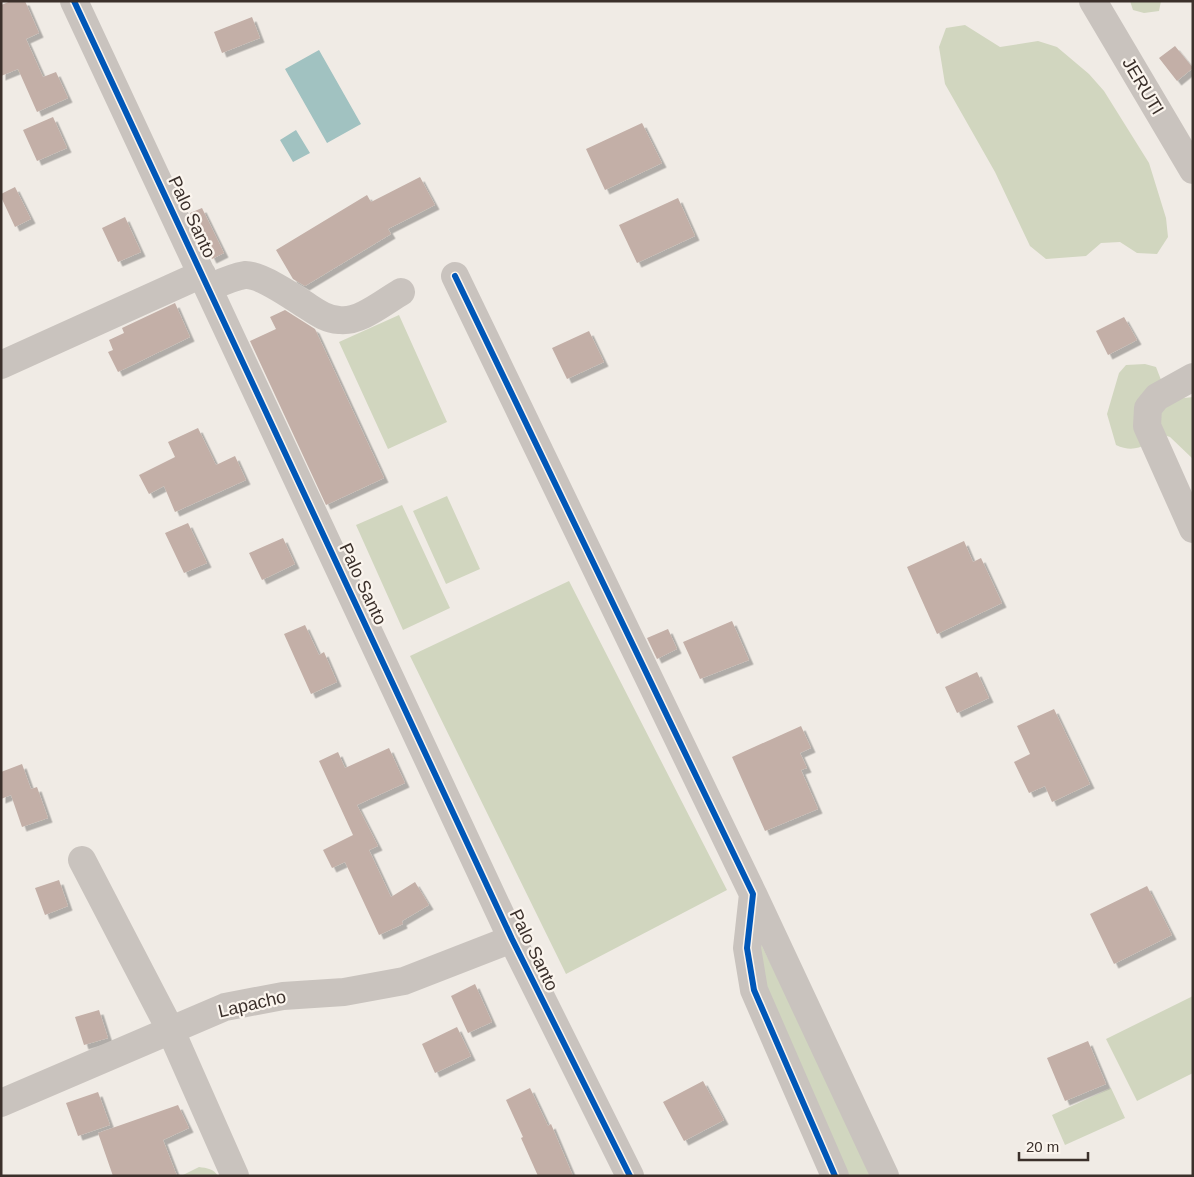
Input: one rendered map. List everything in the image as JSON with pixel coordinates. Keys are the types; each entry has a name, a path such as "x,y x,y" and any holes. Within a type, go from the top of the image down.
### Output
{"street":[{"name":"Palo Santo","path":"74,1 512,940 630,1176"},
{"name":"JERUTI","path":"1093,1 1193,170"},
{"path":"1,365 205,281 224,281 246,275 258,278 300,301 320,315 340,320 364,315 401,292"},
{"path":"455,276 753,894 884,1176"},
{"path":"1193,377 1157,397 1148,408 1147,426 1193,529"},
{"path":"82,860 171,1031 236,1176"},
{"path":"753,894 747,948 754,990 836,1176"},
{"name":"Lapacho","path":"1,1102 225,1007 283,996 344,992 404,981 512,940"}],"green space":[{"path":"1130,1 1161,1 1159,11 1144,13 1133,10"},
{"path":"965,25 1000,47 1038,41 1057,47 1089,74 1104,91 1149,163 1166,218 1168,237 1157,254 1137,253 1120,242 1101,243 1086,256 1046,259 1030,246 995,172 945,84 939,47 946,28"},
{"path":"399,315 447,422 388,449 339,342"},
{"path":"1145,364 1156,367 1163,385 1176,399 1193,397 1193,459 1170,437 1161,434 1151,442 1140,447 1129,449 1116,445 1107,414 1119,373 1126,365"},
{"path":"447,496 480,569 446,584 413,511"},
{"path":"402,505 450,608 403,630 356,525"},
{"path":"569,581 727,890 566,974 410,656"},
{"path":"760,942 876,1176 847,1176 765,1000"},
{"path":"1193,996 1193,1073 1137,1101 1106,1039"},
{"path":"1111,1088 1125,1118 1065,1145 1052,1115"},
{"path":"199,1167 212,1170 218,1176 181,1176"}],"water":[{"path":"319,50 361,124 327,143 285,69"},
{"path":"296,130 310,153 293,162 280,140"}],"building":[{"path":"11,1 25,1 39,33 26,39 43,77 56,72 68,98 37,112 18,69 1,76 1,5"},
{"path":"252,17 260,38 222,53 214,32"},
{"path":"1175,46 1193,68 1177,81 1159,58"},
{"path":"53,117 67,148 37,161 23,130"},
{"path":"642,123 662,163 605,190 586,149"},
{"path":"420,177 435,205 388,229 391,234 305,286 293,279 276,250 367,195 371,202"},
{"path":"15,187 31,219 15,227 1,194"},
{"path":"678,198 695,236 637,263 619,225"},
{"path":"202,208 224,253 212,259 190,213"},
{"path":"125,217 141,252 118,262 102,228"},
{"path":"175,303 190,337 118,372 108,352 113,350 109,340 124,333 122,328"},
{"path":"285,310 315,329 384,478 326,505 250,341 276,329 270,317"},
{"path":"1124,317 1137,340 1108,355 1096,331"},
{"path":"589,331 604,362 567,379 552,348"},
{"path":"198,428 216,465 235,456 246,480 175,512 164,486 149,494 139,475 175,457 168,442"},
{"path":"188,523 207,563 184,573 165,533"},
{"path":"283,538 295,564 262,580 249,553"},
{"path":"964,541 973,562 981,558 1002,603 937,634 907,567"},
{"path":"732,621 749,660 700,679 683,642"},
{"path":"305,625 319,655 324,652 337,682 311,694 284,634"},
{"path":"668,629 677,649 657,659 647,638"},
{"path":"977,672 989,698 957,713 945,687"},
{"path":"1054,709 1090,784 1052,802 1045,786 1029,793 1014,762 1030,754 1017,726"},
{"path":"801,726 811,748 800,753 807,768 801,770 818,809 765,831 732,757"},
{"path":"389,748 405,783 357,805 378,846 369,850 391,897 415,882 429,905 402,921 403,924 379,935 345,862 332,868 323,850 353,835 319,761 338,752 345,768"},
{"path":"22,764 31,789 37,787 48,818 22,827 11,795 1,799 1,772"},
{"path":"59,880 68,906 45,915 35,888"},
{"path":"1147,886 1172,935 1114,964 1090,914"},
{"path":"475,984 492,1022 468,1033 451,996"},
{"path":"99,1010 108,1038 84,1045 75,1017"},
{"path":"457,1027 471,1056 435,1073 422,1044"},
{"path":"1088,1041 1106,1084 1065,1101 1047,1058"},
{"path":"703,1081 724,1120 684,1141 663,1102"},
{"path":"530,1088 548,1126 551,1124 573,1176 538,1176 506,1100"},
{"path":"98,1092 110,1125 78,1136 66,1103"},
{"path":"178,1105 189,1128 163,1140 177,1176 113,1176 98,1133"}],"cycle path":[{"path":"74,1 512,939 630,1176"},
{"path":"455,276 753,894 747,948 754,990 835,1176"}]}
